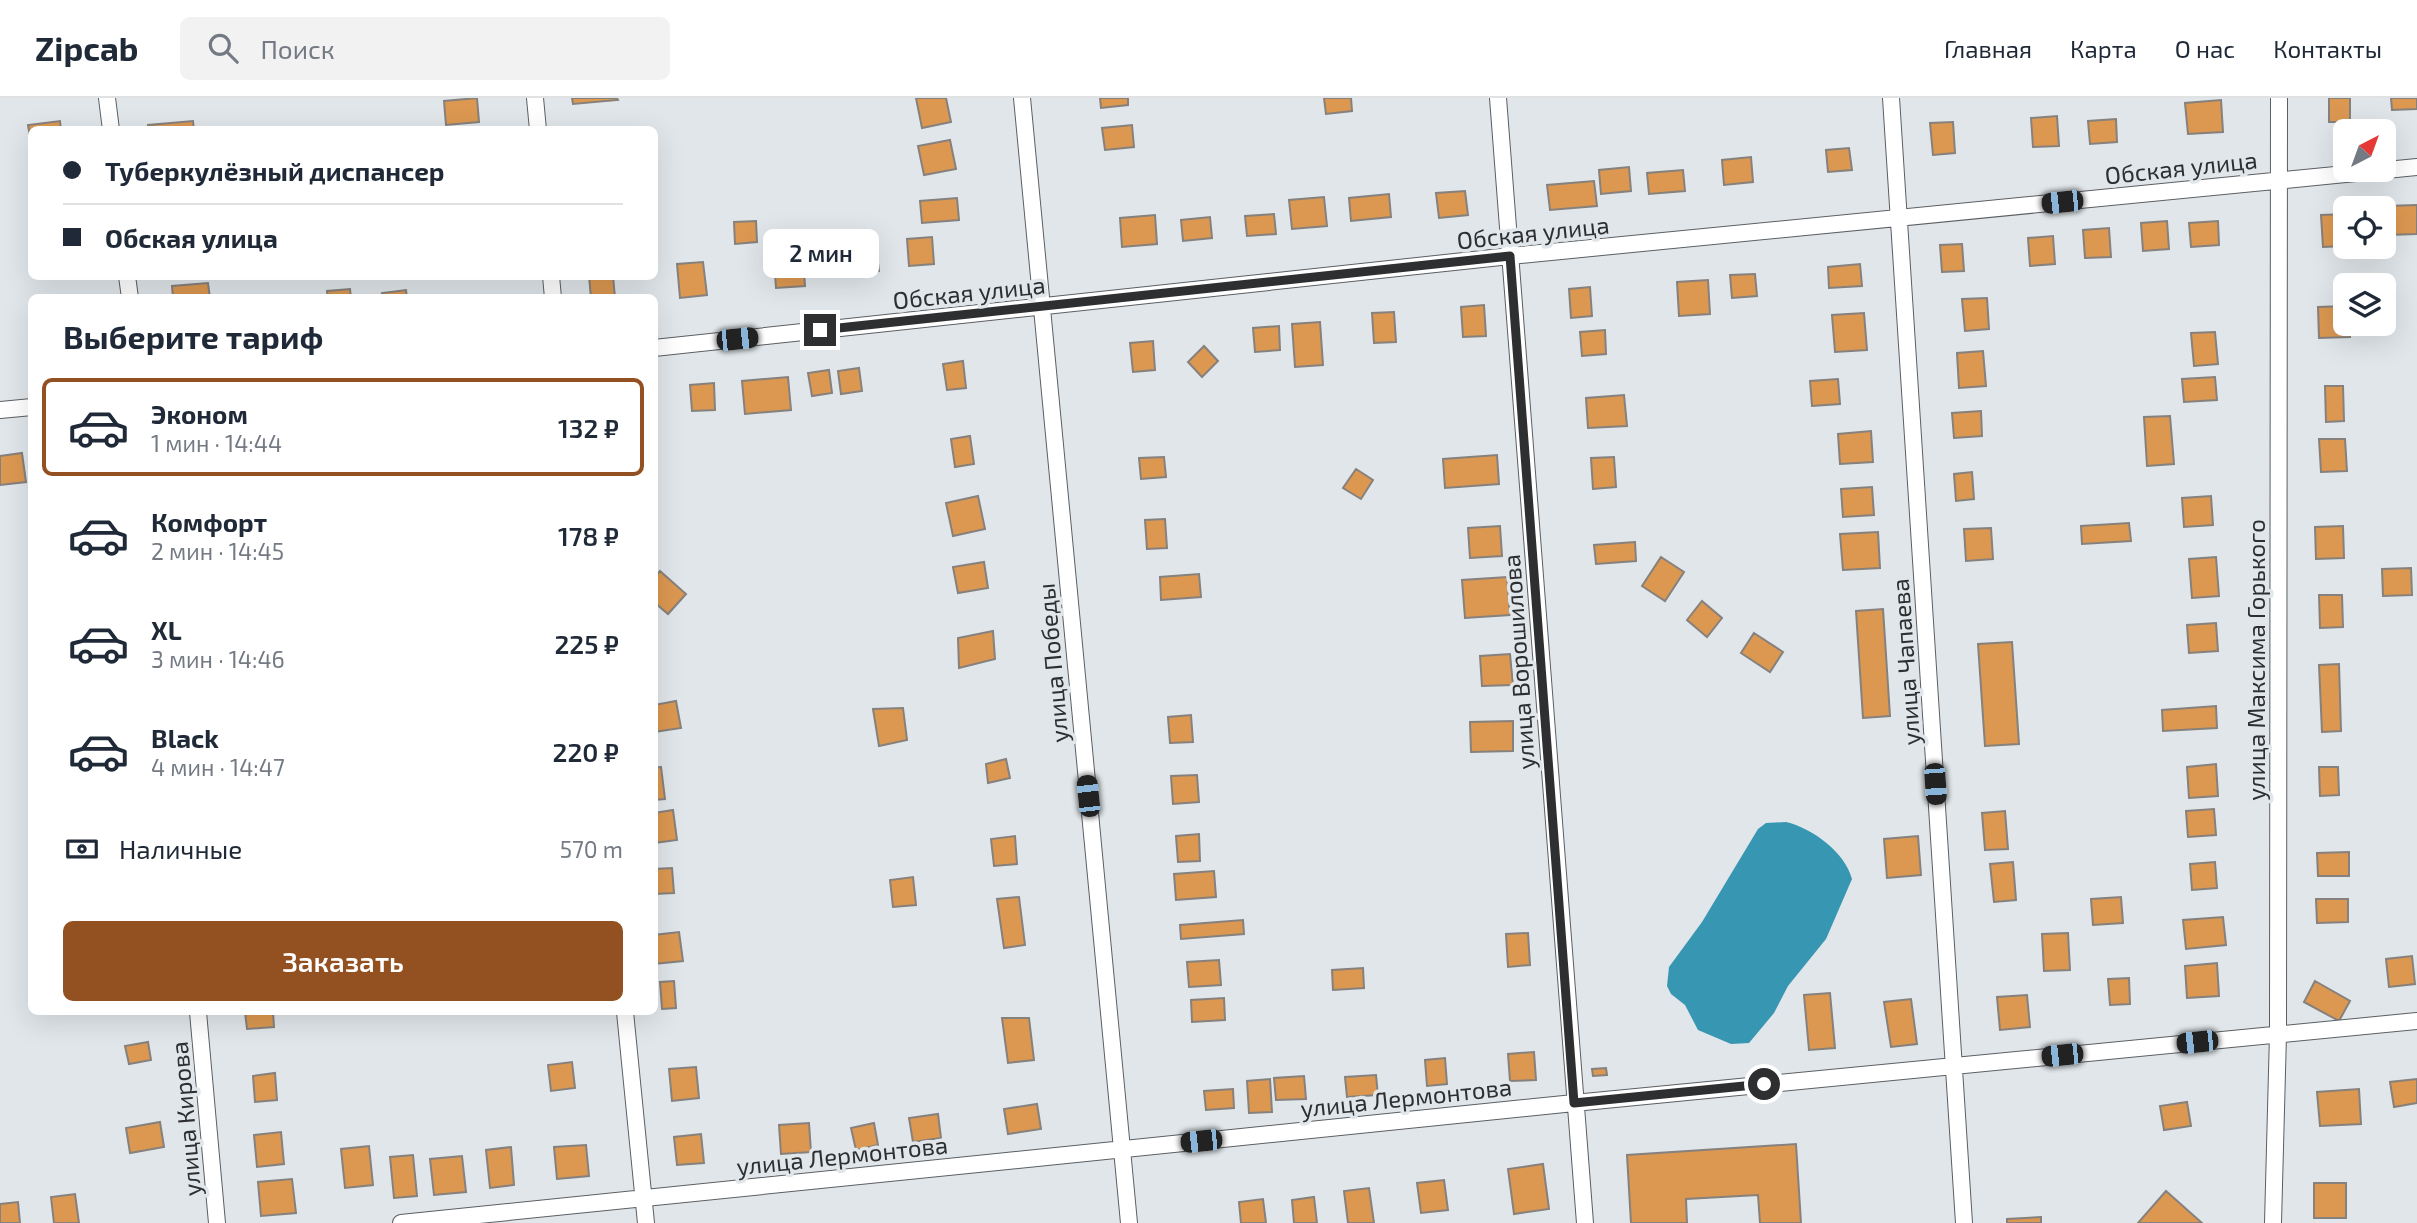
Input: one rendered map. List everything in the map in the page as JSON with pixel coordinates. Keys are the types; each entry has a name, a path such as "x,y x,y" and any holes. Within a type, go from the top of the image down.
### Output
{"street":[{"path":"107,98 110,126"},
{"path":"535,98 537,126"},
{"name":"улица Победы","path":"1022,98 1129,1223"},
{"name":"улица Ворошилова","path":"1498,98 1584,1223"},
{"name":"улица Чапаева","path":"1891,98 1964,1223"},
{"name":"улица Максима Горького","path":"2273,1223 2278,1034 2278,98"},
{"name":"Обская улица","path":"658,348 1510,256 2417,167"},
{"path":"0,410 28,407"},
{"name":"улица Кирова","path":"198,1015 217,1223"},
{"path":"625,1015 646,1223"},
{"name":"улица Лермонтова","path":"401,1223 1574,1103 2417,1021"}],"water":[{"path":"1786,822 1806,830 1826,843 1842,860 1852,879 1826,939 1788,986 1774,1013 1749,1043 1731,1044 1698,1030 1685,1005 1671,994 1667,986 1669,967 1702,922 1758,829 1766,823"}],"building":[{"path":"477,98 479,122 446,125 444,101"},
{"path":"572,98 617,98 618,100 573,104"},
{"path":"916,98 946,98 951,122 922,128"},
{"path":"1100,98 1128,98 1128,105 1101,108"},
{"path":"1324,98 1351,98 1352,111 1326,114"},
{"path":"2329,98 2350,98 2350,119 2333,119 2333,122 2329,122"},
{"path":"2391,98 2417,98 2417,109 2392,110"},
{"path":"2221,100 2223,132 2188,134 2185,103"},
{"path":"2057,116 2059,146 2033,147 2031,118"},
{"path":"2116,119 2117,142 2090,144 2088,121"},
{"path":"60,121 61,126 28,126"},
{"path":"193,121 194,126 148,126"},
{"path":"1953,122 1955,153 1933,155 1930,123"},
{"path":"1132,125 1134,147 1105,150 1102,128"},
{"path":"950,140 956,169 924,175 918,146"},
{"path":"1849,148 1852,170 1828,172 1826,150"},
{"path":"1751,157 1753,182 1724,185 1722,160"},
{"path":"1629,167 1631,191 1601,194 1599,170"},
{"path":"1683,170 1685,191 1649,194 1647,173"},
{"path":"1594,181 1597,206 1550,210 1547,185"},
{"path":"1465,191 1468,215 1439,218 1436,193"},
{"path":"1389,194 1391,217 1351,221 1349,198"},
{"path":"1324,197 1327,226 1292,229 1289,200"},
{"path":"957,198 959,220 922,223 920,201"},
{"path":"2417,205 2417,234 2396,235 2396,206"},
{"path":"1274,214 1276,234 1247,236 1245,216"},
{"path":"2333,214 2333,247 2323,247 2321,215"},
{"path":"1155,215 1157,244 1122,247 1120,218"},
{"path":"1210,217 1212,238 1183,241 1181,220"},
{"path":"756,221 757,242 735,244 734,222"},
{"path":"2167,221 2169,249 2143,251 2141,223"},
{"path":"2218,221 2219,245 2191,247 2189,223"},
{"path":"2109,228 2111,257 2085,258 2083,230"},
{"path":"2053,236 2055,264 2030,266 2028,238"},
{"path":"875,237 879,271 847,274 843,240"},
{"path":"932,237 934,264 909,266 907,239"},
{"path":"802,244 805,286 776,288 773,247"},
{"path":"1962,244 1964,271 1942,272 1940,245"},
{"path":"703,262 707,295 680,298 677,264"},
{"path":"1860,264 1862,286 1829,288 1828,267"},
{"path":"1755,274 1757,296 1732,298 1730,275"},
{"path":"589,280 613,280 615,294 591,294"},
{"path":"1708,280 1710,314 1679,316 1677,282"},
{"path":"208,283 209,294 173,294 172,286"},
{"path":"1590,287 1592,316 1571,318 1569,289"},
{"path":"350,289 351,294 327,294 327,291"},
{"path":"406,290 406,294 382,294"},
{"path":"1987,298 1989,329 1965,331 1962,299"},
{"path":"1484,305 1486,336 1463,337 1461,307"},
{"path":"2333,306 2333,336 2350,337 2319,338 2318,307"},
{"path":"1394,312 1396,342 1374,343 1372,313"},
{"path":"1864,313 1867,350 1835,352 1832,315"},
{"path":"1320,322 1323,365 1295,367 1292,324"},
{"path":"1279,326 1280,350 1255,352 1253,328"},
{"path":"1605,330 1606,354 1582,356 1580,332"},
{"path":"2215,332 2218,364 2194,366 2191,333"},
{"path":"1153,341 1155,370 1133,372 1130,343"},
{"path":"1204,346 1218,361 1202,377 1188,362"},
{"path":"1983,351 1986,386 1959,388 1957,353"},
{"path":"963,361 966,388 947,390 943,364"},
{"path":"859,368 862,391 841,394 838,371"},
{"path":"829,370 832,393 812,396 808,373"},
{"path":"788,377 791,410 745,414 742,381"},
{"path":"2215,377 2217,400 2184,402 2182,379"},
{"path":"1838,379 1840,404 1812,406 1810,381"},
{"path":"714,383 715,410 692,411 690,385"},
{"path":"2325,386 2343,386 2344,421 2326,422"},
{"path":"1624,395 1627,426 1588,428 1586,398"},
{"path":"1981,411 1982,436 1954,438 1952,413"},
{"path":"2170,416 2174,464 2147,466 2144,417"},
{"path":"1871,431 1873,462 1840,464 1838,434"},
{"path":"970,436 974,464 955,467 951,439"},
{"path":"2319,439 2345,439 2347,471 2321,472"},
{"path":"22,453 26,482 0,485 0,456"},
{"path":"1497,455 1499,484 1445,488 1443,459"},
{"path":"1164,457 1166,477 1141,479 1139,458"},
{"path":"1614,457 1616,487 1593,489 1591,458"},
{"path":"1356,469 1373,480 1361,499 1343,488"},
{"path":"1972,472 1974,499 1956,501 1954,474"},
{"path":"1872,487 1874,515 1843,517 1841,489"},
{"path":"978,496 985,529 953,536 946,503"},
{"path":"2211,496 2213,525 2184,527 2182,498"},
{"path":"1165,519 1167,548 1147,549 1145,520"},
{"path":"2129,523 2131,541 2082,544 2081,526"},
{"path":"1500,526 1502,556 1470,558 1468,528"},
{"path":"2343,526 2344,558 2316,559 2315,527"},
{"path":"1991,528 1993,559 1966,561 1964,529"},
{"path":"1878,532 1880,568 1843,570 1840,534"},
{"path":"1635,542 1636,561 1596,564 1594,545"},
{"path":"1661,557 1684,572 1665,601 1642,586"},
{"path":"2216,557 2219,596 2192,598 2189,559"},
{"path":"984,562 988,588 958,593 953,567"},
{"path":"2411,568 2412,595 2383,596 2382,569"},
{"path":"660,571 686,594 668,614 658,605"},
{"path":"1199,574 1201,597 1161,600 1160,577"},
{"path":"1507,577 1510,615 1465,618 1462,580"},
{"path":"2319,595 2342,595 2343,627 2320,628"},
{"path":"1702,601 1722,618 1707,637 1687,620"},
{"path":"1883,609 1890,716 1863,718 1856,611"},
{"path":"2216,623 2218,651 2189,653 2187,625"},
{"path":"993,631 995,659 959,668 958,638"},
{"path":"1754,633 1783,652 1770,672 1741,653"},
{"path":"2012,642 2019,744 1985,746 1978,644"},
{"path":"1510,654 1513,685 1482,686 1480,656"},
{"path":"2339,664 2341,731 2322,732 2319,665"},
{"path":"676,701 681,728 658,731 658,704"},
{"path":"2216,706 2217,728 2163,731 2162,710"},
{"path":"903,708 907,740 879,746 873,709"},
{"path":"1191,715 1193,742 1170,743 1168,717"},
{"path":"1513,721 1513,751 1471,752 1470,722"},
{"path":"1006,759 1010,778 988,783 986,764"},
{"path":"2216,764 2218,796 2189,798 2187,767"},
{"path":"658,767 661,767 665,799 658,800"},
{"path":"2319,767 2338,767 2339,795 2320,796"},
{"path":"1197,775 1199,802 1173,804 1171,776"},
{"path":"2214,809 2216,835 2188,837 2186,811"},
{"path":"673,810 677,840 658,842 658,812"},
{"path":"2005,811 2008,849 1985,850 1982,813"},
{"path":"1199,834 1200,861 1178,862 1176,836"},
{"path":"1015,836 1017,864 994,866 991,839"},
{"path":"1918,836 1921,875 1887,878 1884,839"},
{"path":"2349,852 2349,876 2318,876 2317,853"},
{"path":"2013,862 2016,900 1994,902 1990,864"},
{"path":"2215,862 2217,888 2192,890 2190,864"},
{"path":"672,868 674,893 658,894 658,869"},
{"path":"1214,871 1216,897 1176,900 1174,874"},
{"path":"913,877 916,905 893,907 890,880"},
{"path":"1019,897 1025,945 1004,948 997,899"},
{"path":"2121,897 2123,923 2093,925 2091,899"},
{"path":"2316,899 2348,899 2348,922 2317,923"},
{"path":"2223,917 2226,945 2186,949 2183,920"},
{"path":"1243,920 1244,934 1181,939 1180,925"},
{"path":"679,932 683,961 658,964 658,935"},
{"path":"1528,933 1530,965 1508,967 1506,934"},
{"path":"2068,933 2070,970 2044,971 2042,934"},
{"path":"2412,956 2415,984 2389,987 2386,959"},
{"path":"1219,960 1221,985 1189,987 1187,962"},
{"path":"2217,963 2219,996 2187,998 2185,966"},
{"path":"1363,968 1364,988 1333,990 1332,970"},
{"path":"2129,978 2130,1004 2110,1005 2108,979"},
{"path":"674,981 676,1008 662,1009 660,982"},
{"path":"2315,981 2350,1001 2339,1021 2304,1002"},
{"path":"1830,993 1835,1048 1809,1050 1804,995"},
{"path":"2027,995 2030,1027 2000,1030 1997,997"},
{"path":"1224,998 1225,1020 1192,1022 1191,1000"},
{"path":"1911,999 1917,1044 1891,1047 1884,1002"},
{"path":"245,1015 273,1015 274,1027 247,1029"},
{"path":"1002,1018 1029,1018 1034,1060 1008,1063"},
{"path":"148,1042 151,1060 129,1064 125,1046"},
{"path":"1534,1052 1536,1080 1510,1081 1508,1054"},
{"path":"1445,1058 1447,1084 1427,1086 1425,1060"},
{"path":"572,1062 575,1088 551,1091 548,1065"},
{"path":"696,1067 699,1098 672,1101 669,1069"},
{"path":"1606,1068 1607,1075 1593,1076 1592,1069"},
{"path":"275,1073 277,1100 255,1102 253,1076"},
{"path":"1376,1075 1378,1095 1347,1097 1345,1077"},
{"path":"1304,1076 1306,1099 1276,1100 1274,1078"},
{"path":"1270,1079 1272,1112 1249,1113 1247,1081"},
{"path":"2417,1079 2417,1103 2394,1107 2390,1082"},
{"path":"1233,1089 1234,1108 1206,1110 1204,1091"},
{"path":"2359,1089 2361,1124 2320,1126 2317,1092"},
{"path":"2187,1102 2191,1126 2164,1130 2160,1106"},
{"path":"1037,1104 1041,1129 1008,1134 1004,1109"},
{"path":"938,1114 941,1138 913,1142 909,1118"},
{"path":"160,1122 164,1147 130,1153 126,1128"},
{"path":"809,1123 811,1152 781,1154 779,1125"},
{"path":"874,1123 878,1145 856,1150 851,1128"},
{"path":"281,1132 284,1164 257,1167 254,1135"},
{"path":"701,1134 704,1163 677,1165 674,1137"},
{"path":"1796,1144 1801,1223 1760,1223 1758,1195 1686,1199 1687,1223 1631,1223 1627,1155"},
{"path":"586,1145 589,1176 557,1179 554,1147"},
{"path":"369,1146 373,1185 345,1188 341,1149"},
{"path":"511,1147 514,1185 490,1188 486,1150"},
{"path":"413,1155 417,1196 394,1198 390,1157"},
{"path":"462,1156 466,1192 434,1195 430,1159"},
{"path":"1543,1164 1549,1209 1514,1214 1508,1169"},
{"path":"292,1179 296,1213 261,1216 258,1182"},
{"path":"1444,1180 1448,1210 1421,1213 1417,1183"},
{"path":"2314,1183 2346,1183 2346,1218 2314,1218"},
{"path":"1369,1188 1374,1223 1348,1223 1344,1191"},
{"path":"2166,1191 2202,1223 2138,1223"},
{"path":"75,1194 79,1223 54,1223 51,1197"},
{"path":"1314,1197 1317,1223 1294,1223 1292,1200"},
{"path":"1263,1199 1266,1223 1241,1223 1239,1202"},
{"path":"18,1202 20,1223 0,1223 0,1204"},
{"path":"2041,1217 2041,1223 2007,1223 2007,1219"}],"route":[{"path":"820,330 1510,256 1574,1103 1764,1084"}]}
